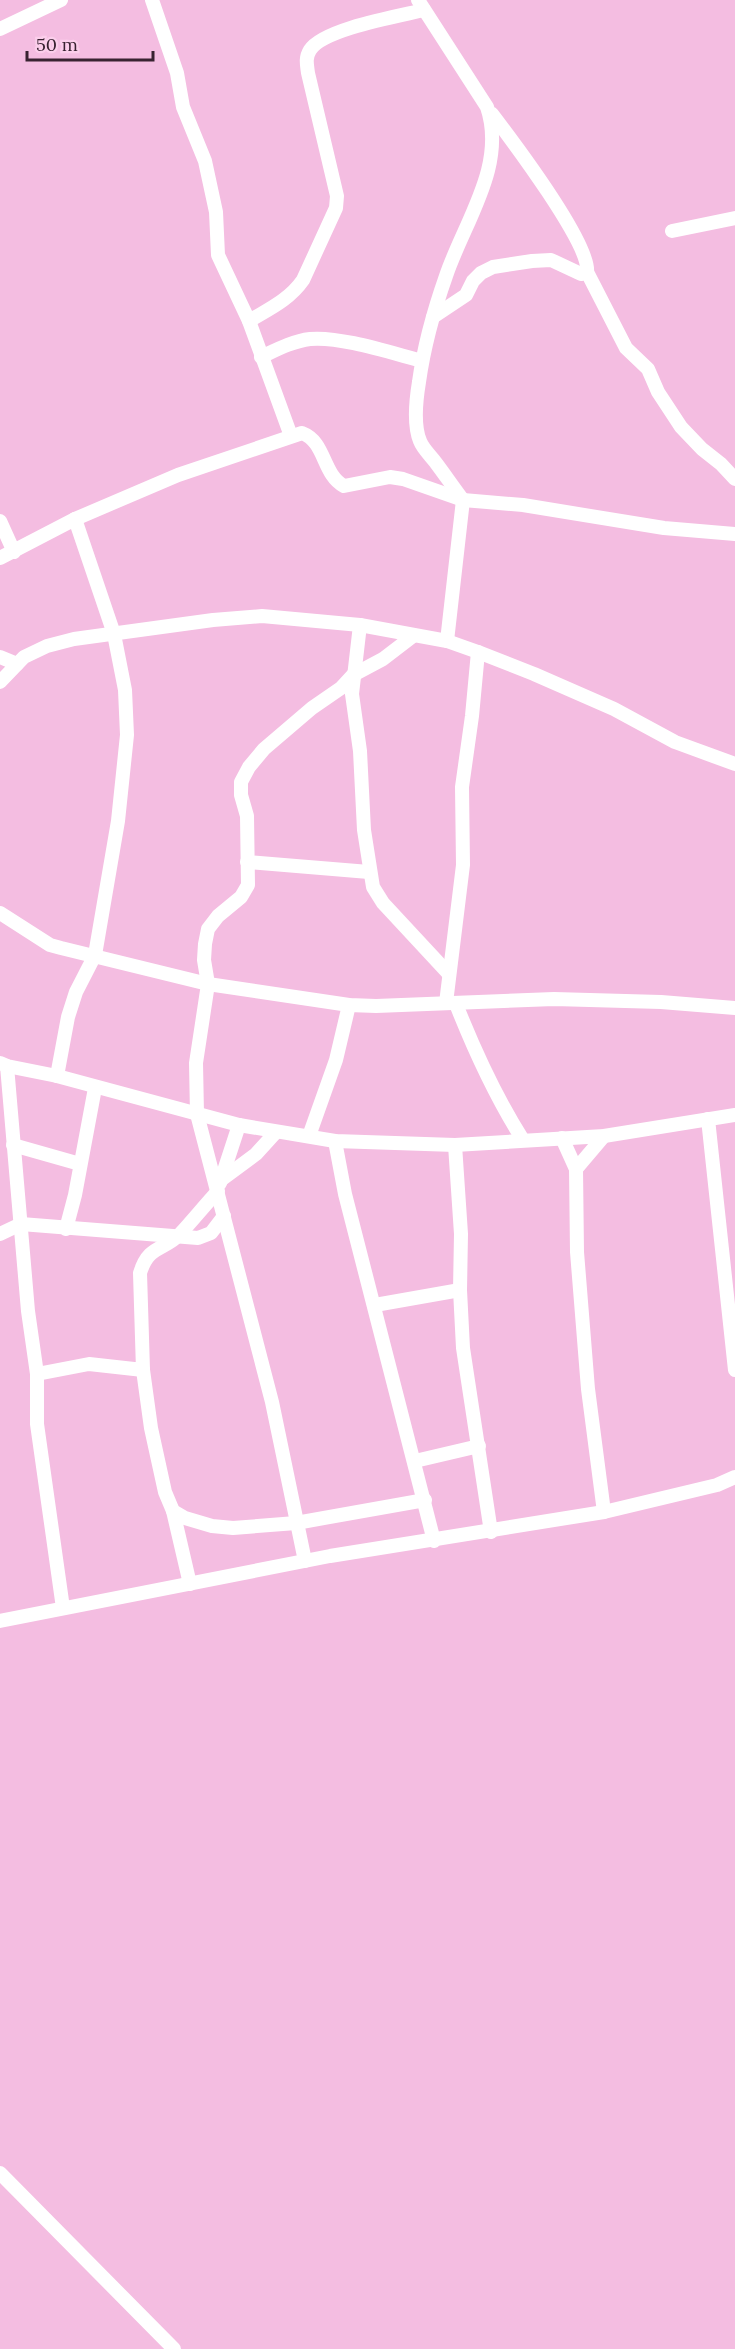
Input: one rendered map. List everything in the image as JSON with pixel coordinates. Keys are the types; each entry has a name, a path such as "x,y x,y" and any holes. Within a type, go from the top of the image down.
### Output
{"street":[{"path":"0,30 61,0"},
{"path":"152,0 174,64 183,107 206,167 216,212 218,255 249,321 291,436"},
{"path":"249,321 296,291 336,208 337,196 308,73 306,60 309,51 316,43 335,33 421,5 487,107 536,173 559,209 583,255 588,267 587,272 626,348 648,369 658,393 681,427 702,450 721,464 735,479"},
{"path":"447,641 462,500 419,439 417,393 422,361 446,274 483,187 493,141 492,123 487,107"},
{"path":"672,231 735,218"},
{"path":"434,317 466,295 473,281 481,273 493,267 551,260 581,274 587,272"},
{"path":"261,357 288,345 307,339 317,339 362,345 422,361"},
{"path":"0,558 75,519 178,475 302,433 315,440 333,478 344,486 390,477 403,479 462,500 523,505 664,528 735,534"},
{"path":"57,1076 68,1017 76,992 95,956 118,821 126,758 125,690 114,634 75,519"},
{"path":"0,521 14,552"},
{"path":"0,682 24,657 47,646 74,639 213,620 262,616 360,625 447,641 478,652 614,709 675,742 735,764"},
{"path":"360,625 353,675 353,709 360,751 369,872 376,895 448,973"},
{"path":"305,1561 272,1401 224,1216 219,1186 197,1114 196,1063 208,984 204,960 208,928 218,916 241,897 248,885 247,816 241,795 242,782 249,768 264,748 340,688 353,675 383,660 413,636"},
{"path":"478,652 462,787 463,865 448,973 451,1003 465,1028 492,1089 523,1140"},
{"path":"0,657 17,664"},
{"path":"248,862 369,872"},
{"path":"0,914 50,945 208,984 349,1005 554,999 661,1002 735,1008"},
{"path":"465,1028 475,1003"},
{"path":"309,1136 330,1082 349,1005"},
{"path":"63,1608 40,1459 37,1374 28,1311 14,1145 3,1064 57,1076 239,1125 335,1141 455,1145 604,1136 735,1115"},
{"path":"66,1229 75,1195 95,1088"},
{"path":"708,1119 735,1370"},
{"path":"219,1186 239,1125"},
{"path":"190,1584 173,1511 160,1472 143,1370 140,1273 144,1260 153,1251 179,1235 219,1186 256,1154 276,1132"},
{"path":"576,1169 604,1136"},
{"path":"562,1138 576,1169 577,1252 588,1389 604,1512"},
{"path":"335,1141 345,1194 434,1541"},
{"path":"14,1145 80,1164"},
{"path":"455,1145 461,1234 460,1290 463,1348 491,1532"},
{"path":"0,1234 21,1224 198,1238 211,1233 224,1216"},
{"path":"375,1305 460,1290"},
{"path":"37,1374 89,1364 143,1370"},
{"path":"415,1461 479,1446"},
{"path":"0,1622 305,1561 604,1512 717,1485 735,1477"},
{"path":"173,1511 184,1518 225,1528 296,1523 424,1500"},
{"path":"0,2173 174,2349"}]}
